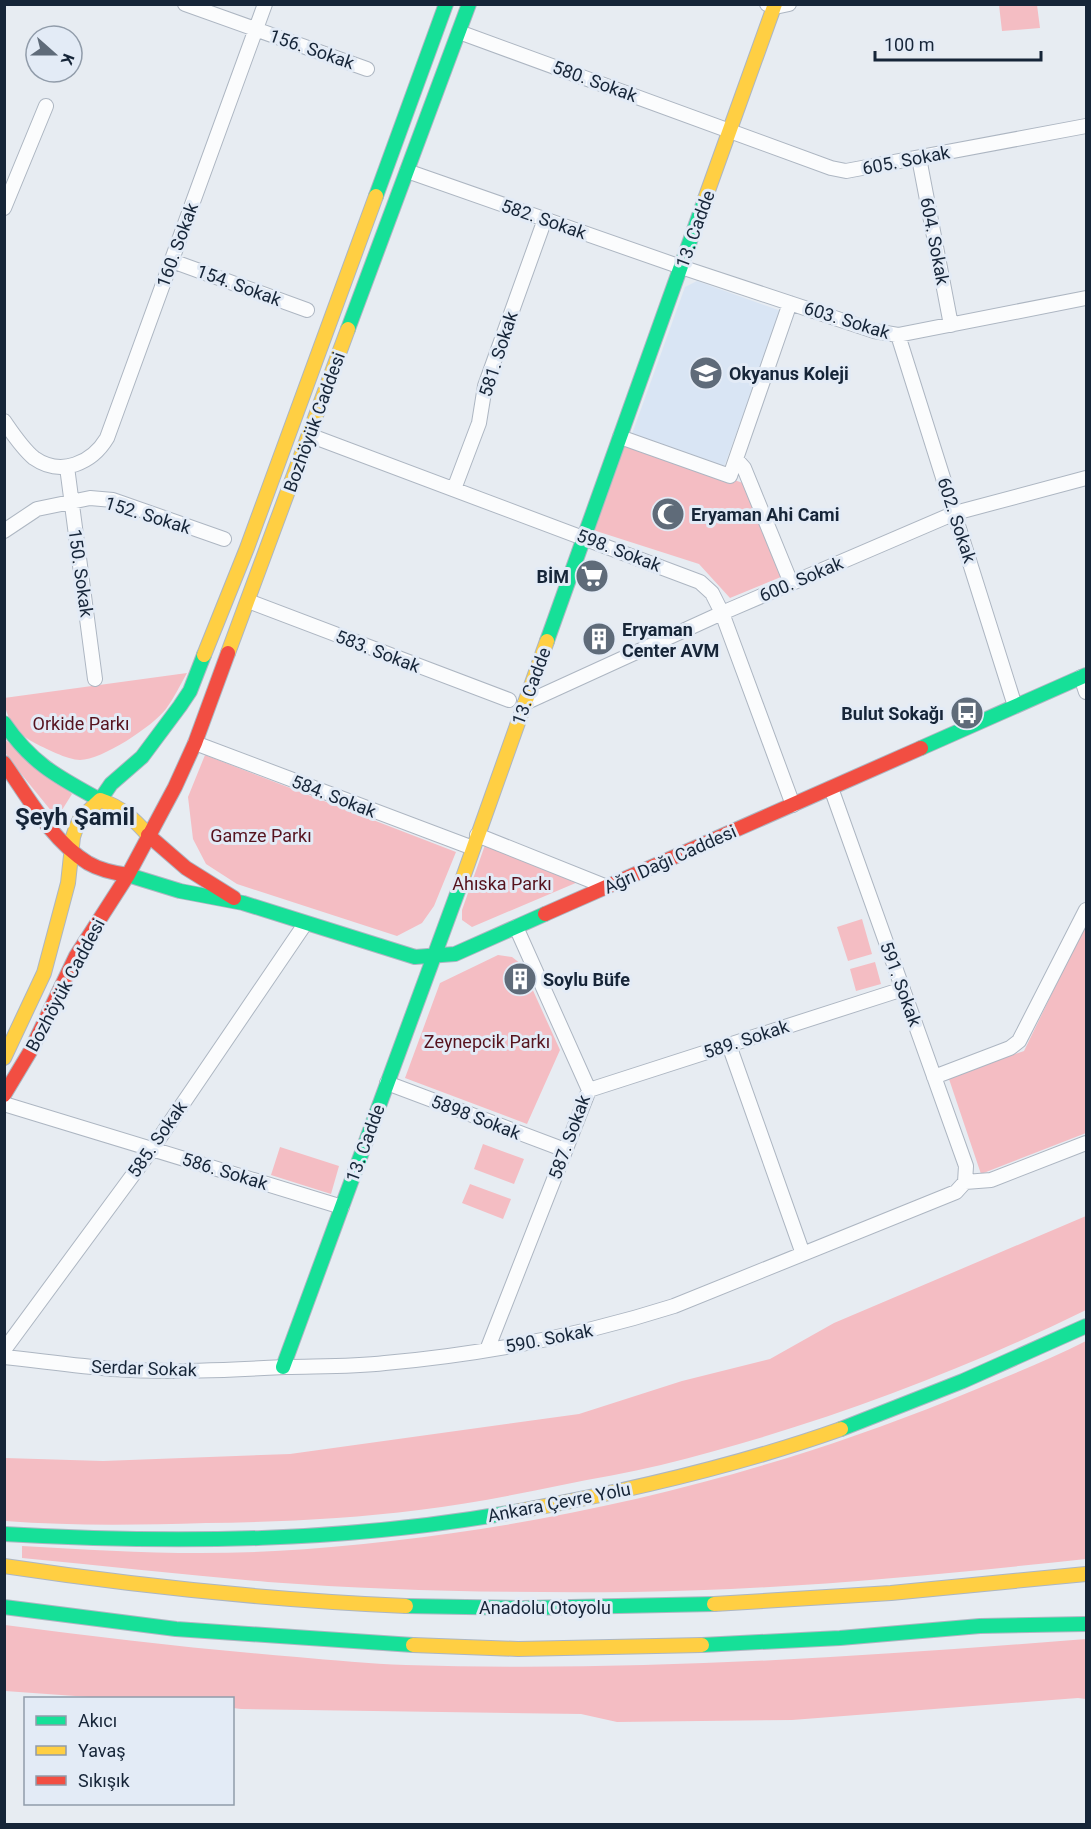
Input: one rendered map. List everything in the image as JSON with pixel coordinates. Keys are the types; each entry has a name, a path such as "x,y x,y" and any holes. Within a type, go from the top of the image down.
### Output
{"main road":[{"name":"Bozhöyük Caddesi","path":"100,800 111,784 142,757 189,691 247,548 446,4"},
{"name":"Bozhöyük Caddesi","path":"148,835 175,787 195,743 469,4"},
{"name":"13. Cadde","path":"284,1367 525,704 730,130 772,5"},
{"name":"Ağrı Dağı Caddesi","path":"128,875 180,891 243,903 415,957 455,954 1084,676"},
{"path":"4,723 19,745 52,774 100,800 115,804 126,811 148,835 128,875 98,868 72,851 4,763"},
{"path":"72,851 73,837 80,819 100,800"},
{"name":"Ağrı Dağı Caddesi","path":"148,835 186,868 243,903"},
{"name":"Bozhöyük Caddesi","path":"4,1058 44,973 62,912 72,851"},
{"name":"Bozhöyük Caddesi","path":"4,1095 31,1050 76,956 128,875"},
{"name":"Ankara Çevre Yolu","path":"4,1534 147,1539 274,1538 450,1522 539,1507 640,1487 764,1453 837,1430 1004,1365 1086,1326"},
{"name":"Anadolu Otoyolu","path":"4,1566 174,1588 271,1597 402,1605 517,1607 698,1605 906,1592 1086,1574"},
{"path":"4,1606 198,1630 319,1640 518,1649 698,1645 840,1638 980,1626 1086,1612"},
{"path":"980,1626 1086,1624"}],"street":[{"name":"156. Sokak","path":"185,4 367,69"},
{"name":"160. Sokak","path":"67,467 88,459 107,438 265,4"},
{"path":"772,5 789,4"},
{"name":"580. Sokak","path":"459,32 730,130"},
{"path":"4,208 46,106"},
{"name":"605. Sokak","path":"730,130 831,168 846,171 1086,126"},
{"name":"604. Sokak","path":"919,158 951,325"},
{"name":"582. Sokak","path":"408,171 681,267"},
{"name":"581. Sokak","path":"454,489 478,423 485,386 544,219"},
{"name":"154. Sokak","path":"172,261 307,310"},
{"name":"603. Sokak","path":"681,267 874,331 898,335 1086,298"},
{"path":"620,437 730,476 790,303"},
{"name":"602. Sokak","path":"898,335 1015,706"},
{"path":"4,421 34,457 50,465 67,467"},
{"name":"598. Sokak","path":"309,435 695,579 712,593 722,613 793,805"},
{"path":"736,459 744,468 791,583"},
{"name":"150. Sokak","path":"67,467 96,679"},
{"name":"600. Sokak","path":"525,704 722,613 955,513 1086,478"},
{"name":"152. Sokak","path":"4,531 38,509 90,498 113,500 224,539"},
{"name":"583. Sokak","path":"248,601 509,700"},
{"path":"1084,676 1086,692"},
{"name":"584. Sokak","path":"195,743 607,887"},
{"name":"591. Sokak","path":"831,788 966,1166 965,1182"},
{"path":"934,1077 1010,1048 1019,1041 1086,910"},
{"name":"585. Sokak","path":"4,1350 152,1149 304,924"},
{"name":"587. Sokak","path":"488,1350 589,1090 516,927"},
{"name":"589. Sokak","path":"589,1090 903,989"},
{"path":"729,1045 803,1254"},
{"name":"5898 Sokak","path":"387,1083 565,1150"},
{"name":"586. Sokak","path":"4,1104 342,1207"},
{"path":"965,1182 991,1180 1086,1143"},
{"name":"590. Sokak","path":"284,1367 384,1364 488,1350 567,1336 627,1321 674,1306 956,1192 965,1182"},
{"name":"Serdar Sokak","path":"4,1357 113,1369 165,1371 284,1367"}],"shaded area":[{"name":"Okyanus Koleji","path":"697,281 781,311 724,467 632,434 685,287"}],"green space":[{"path":"999,5 1037,5 1040,28 1002,31"},
{"path":"625,443 743,483 781,577 730,598 699,564 593,530"},
{"name":"Orkide Parkı","path":"187,673 169,705 150,724 126,741 89,759 69,758 27,738 12,724 5,705 4,698"},
{"path":"4,739 72,794 57,818 9,759 5,752"},
{"name":"Gamze Parkı","path":"205,755 456,852 434,906 422,923 397,936 237,884 206,864 193,839 188,797"},
{"name":"Ahıska Parkı","path":"485,845 578,882 472,927 462,920 462,910"},
{"path":"862,919 872,954 848,961 837,927"},
{"path":"1086,923 1086,1133 981,1174 949,1079 953,1075 1024,1051"},
{"name":"Zeynepcik Parkı","path":"498,955 512,957 521,964 560,1050 527,1124 405,1078 440,983"},
{"path":"875,962 881,984 856,991 850,969"},
{"path":"483,1144 524,1159 514,1184 474,1169"},
{"path":"280,1147 339,1166 331,1194 271,1175"},
{"path":"470,1184 511,1199 503,1219 462,1203"},
{"path":"1086,1216 1086,1310 931,1379 824,1418 716,1451 649,1468 509,1496 392,1513 286,1521 156,1524 5,1521 5,1458 103,1461 290,1454 579,1414 682,1381 770,1359 834,1323"},
{"path":"1086,1341 1086,1559 803,1585 689,1591 587,1592 358,1588 22,1558 22,1546 211,1553 275,1551 362,1544 448,1534 618,1503 703,1482 868,1431 1002,1379"},
{"path":"5,1625 187,1647 338,1661 491,1667 662,1665 832,1657 1086,1639 1086,1699 792,1720 617,1722 581,1714 241,1709 234,1708 234,1697 89,1697 5,1691"}],"traffic: fast":[{"path":"376,196 446,4"},
{"path":"348,329 469,4"},
{"path":"547,641 705,199"},
{"path":"4,723 25,749 47,768 100,800 111,784 142,757 180,706 190,691 204,655"},
{"path":"921,748 1086,675"},
{"path":"128,875 180,891 243,903 415,957 455,954 545,914"},
{"path":"283,1367 461,883"},
{"path":"841,1429 963,1381 1086,1326"},
{"path":"4,1534 133,1539 262,1538 391,1529 519,1511"},
{"path":"406,1606 523,1608 714,1604"},
{"path":"4,1607 176,1629 413,1645"},
{"path":"702,1645 840,1638 980,1626 1086,1624"}],"traffic: slow":[{"path":"705,199 775,4"},
{"path":"204,655 247,548 376,196"},
{"path":"228,653 348,329"},
{"path":"461,883 547,641"},
{"path":"4,1058 44,973 68,883 73,837 80,819 100,800 127,814 148,835"},
{"path":"519,1511 601,1495 722,1466 841,1429"},
{"path":"4,1566 204,1591 406,1606"},
{"path":"714,1604 891,1593 1086,1574"},
{"path":"413,1645 518,1649 702,1645"}],"traffic: jam":[{"path":"4,763 51,830 75,853 97,868 128,875 175,787 195,743 228,653"},
{"path":"545,914 921,748"},
{"path":"148,835 186,868 234,898"},
{"path":"4,1095 31,1050 76,956 128,875"}],"place":[{"name":"Okyanus Koleji","path":"706,373"},
{"name":"Eryaman Ahi Cami","path":"668,514"},
{"name":"BİM","path":"592,576"},
{"name":"Eryaman Center AVM","path":"599,639"},
{"name":"Bulut Sokağı","path":"967,713"},
{"name":"Soylu Büfe","path":"520,979"}],"district":[{"name":"Şeyh Şamil","path":"75,817"}]}
